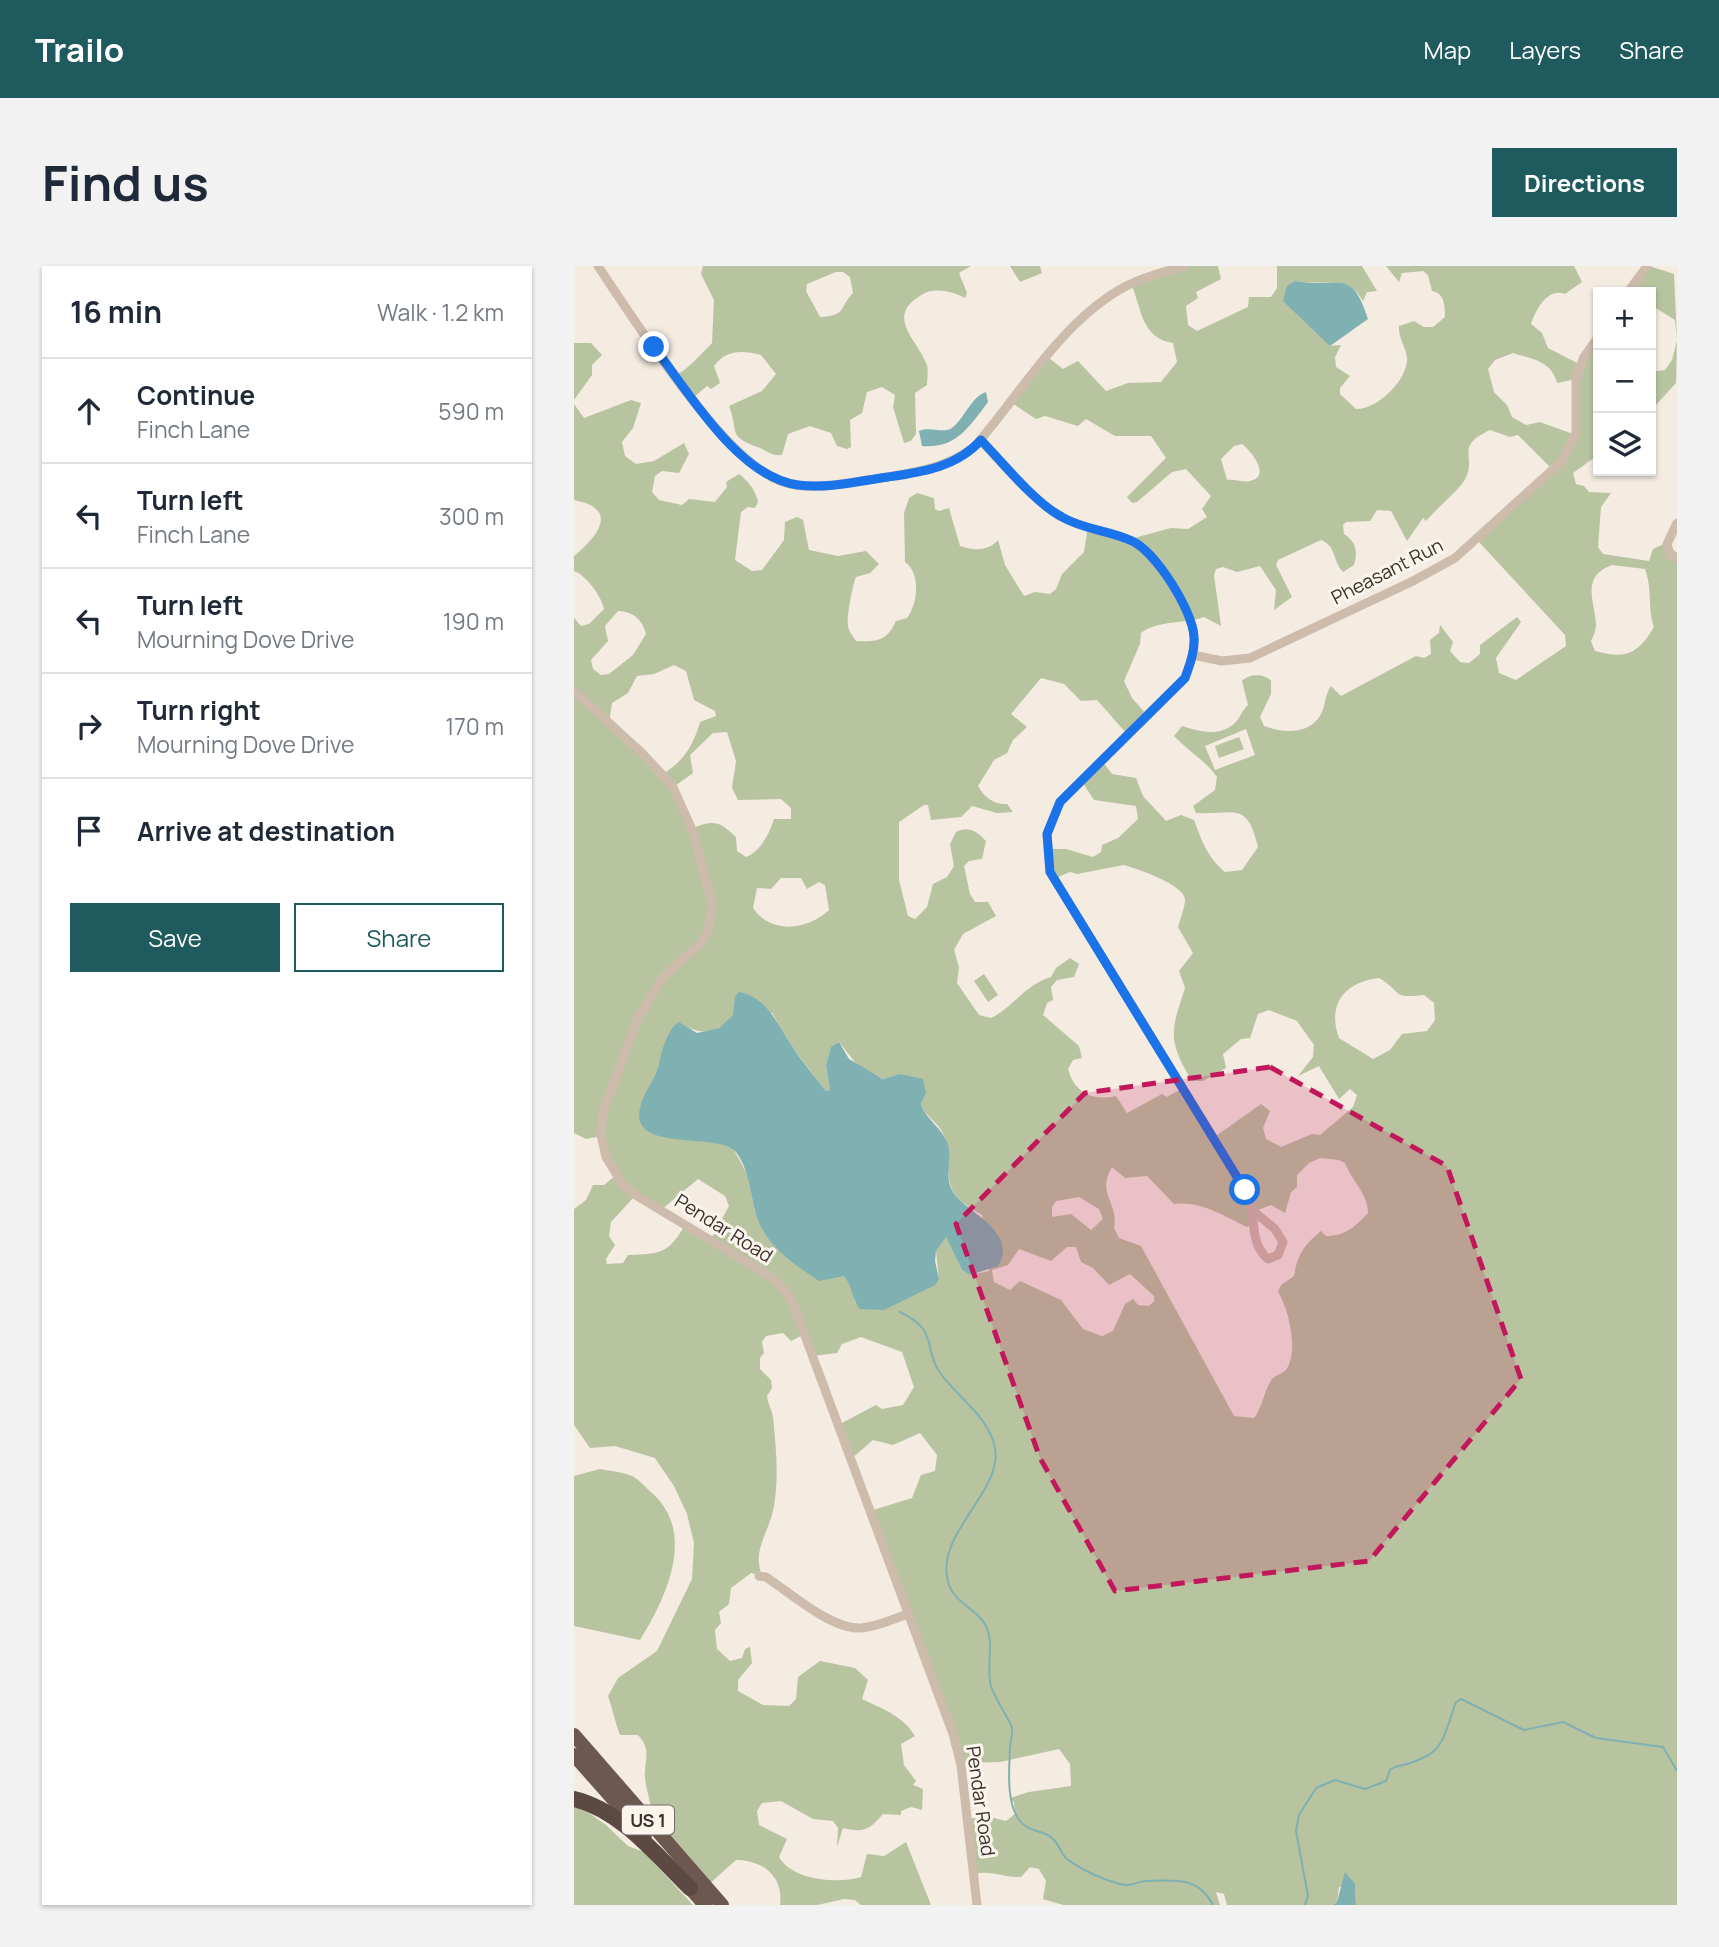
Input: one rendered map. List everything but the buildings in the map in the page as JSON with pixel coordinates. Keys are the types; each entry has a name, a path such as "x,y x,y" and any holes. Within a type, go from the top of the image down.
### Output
{"highway":[{"name":"US 1","path":"574,1735 722,1905"},
{"name":"US 1","path":"574,1755 705,1905"},
{"path":"574,1799 593,1805 615,1819 690,1888"}],"street":[{"path":"598,266 654,347 743,458 768,475 794,485 819,486 905,475 946,464 965,454 981,440 1053,351 1091,310 1137,281 1185,266"},
{"path":"1632,287 1647,266"},
{"name":"Pheasant Run","path":"1193,655 1223,661 1250,658 1413,581 1455,558 1561,462 1576,433 1576,377 1593,344"},
{"path":"981,440 1061,517 1093,531 1134,541 1152,557 1186,611 1194,635 1193,655 1185,678 1060,802 1047,834 1050,872 1251,1199 1252,1210 1259,1252 1268,1259 1278,1255 1283,1242 1275,1229 1252,1210"},
{"path":"1677,523 1667,544 1670,555 1677,558"},
{"name":"Pendar Road","path":"574,691 641,752 672,785 694,834 712,904 708,932 700,944 663,977 638,1017 603,1111 601,1135 606,1157 624,1185 637,1196 740,1256 787,1293 958,1752 977,1905"},
{"path":"759,1576 766,1577 825,1618 851,1628 863,1628 908,1614"}],"highlighted area":[{"path":"1270,1067 1447,1166 1521,1379 1369,1561 1115,1591 1040,1458 956,1224 1085,1093"}],"green space":[{"path":"703,266 971,266 959,273 967,293 965,298 944,291 928,292 912,302 906,311 906,327 928,371 927,385 915,393 916,434 911,441 904,443 893,407 895,395 882,387 867,392 862,413 850,420 851,447 847,449 837,446 831,433 810,426 788,434 782,455 749,444 738,437 729,406 762,391 776,374 761,355 741,352 724,357 714,366 720,383 711,389 707,386 694,397 677,375 712,343 714,300 701,274","holes":["836,272 843,272 850,277 853,293 839,313 820,317 806,291 807,284"]},
{"path":"1010,266 1040,266 1042,273 1020,282"},
{"path":"1188,266 1218,266 1221,279 1196,292 1198,298 1186,306 1188,325 1197,331 1248,307 1249,297 1271,297 1277,288 1277,266 1362,266 1377,291 1367,292 1363,301 1357,292 1342,284 1295,281 1330,346 1341,345 1335,357 1336,367 1350,376 1340,388 1340,394 1356,409 1373,405 1382,399 1402,375 1407,358 1399,326 1414,321 1424,327 1433,327 1445,317 1443,301 1440,294 1432,291 1428,275 1423,271 1402,273 1399,282 1386,266 1574,266 1582,282 1565,294 1548,296 1539,306 1531,324 1542,333 1548,348 1579,364 1593,350 1593,459 1573,473 1576,484 1584,486 1589,492 1611,493 1601,507 1598,547 1603,554 1649,561 1653,549 1666,543 1677,553 1677,1905 1356,1905 1355,1884 1339,1887 1337,1902 1333,1905 1227,1905 1224,1894 1216,1892 1220,1905 1063,1905 1043,1899 1046,1881 1039,1869 1030,1867 1021,1877 975,1874 969,1819 986,1816 1006,1821 1015,1814 1014,1802 1010,1798 1029,1792 1071,1786 1070,1764 1059,1749 1000,1762 961,1763 870,1511 912,1498 921,1475 935,1471 937,1455 920,1433 893,1445 873,1440 851,1459 840,1424 876,1405 882,1409 903,1405 914,1387 902,1352 861,1337 842,1344 837,1353 813,1356 803,1335 791,1341 783,1333 766,1336 762,1342 764,1353 760,1358 760,1369 771,1380 772,1388 767,1396 773,1417 776,1453 774,1503 759,1552 762,1576 751,1573 731,1588 729,1604 719,1612 721,1623 715,1630 717,1649 730,1661 742,1658 745,1649 750,1647 752,1663 738,1680 738,1691 763,1705 789,1706 796,1699 798,1677 820,1661 855,1668 868,1680 862,1699 905,1723 915,1736 901,1744 904,1765 916,1781 913,1785 923,1789 922,1810 911,1807 901,1811 901,1815 883,1814 870,1827 861,1830 843,1828 837,1847 838,1828 833,1821 813,1819 781,1801 762,1803 757,1811 759,1825 787,1839 779,1857 786,1865 805,1876 817,1879 861,1877 867,1854 884,1856 906,1842 931,1905 861,1905 855,1900 844,1899 817,1905 780,1905 775,1878 754,1863 736,1860 708,1885 674,1843 652,1808 645,1781 644,1744 638,1735 620,1735 618,1730 608,1696 618,1678 657,1651 692,1579 694,1543 687,1514 674,1486 655,1458 615,1446 590,1448 574,1425 574,1209 586,1200 593,1185 604,1185 615,1176 601,1136 586,1139 574,1133 574,618 581,626 589,624 604,609 593,587 574,571 574,556 597,532 601,516 588,504 574,500 574,404 584,418 631,400 641,403 633,428 622,442 625,456 636,464 654,461 684,443 689,454 679,473 662,471 655,476 652,492 659,500 682,505 689,499 715,502 727,487 726,482 739,474 746,480 758,502 755,508 748,507 741,512 735,560 752,571 762,570 784,540 785,522 797,517 803,520 809,550 838,556 866,551 879,564 870,573 856,577 848,626 856,641 870,641 889,633 896,621 907,618 914,605 916,581 914,573 905,562 904,513 909,498 917,493 934,498 935,509 939,511 949,508 960,546 980,549 998,540 1005,565 1024,596 1035,592 1050,594 1056,589 1062,574 1084,552 1088,527 1134,538 1171,528 1188,529 1207,517 1202,509 1211,496 1186,469 1172,472 1137,502 1132,503 1127,497 1166,458 1151,436 1115,436 1086,419 1078,426 1045,416 1036,419 1012,403 1049,358 1063,369 1078,361 1106,391 1128,383 1161,382 1177,362 1173,343 1155,336 1141,314 1132,286","holes":["1513,353 1546,365 1557,383 1576,379 1573,434 1540,422 1526,425 1512,417 1507,405 1494,392 1488,369 1495,360","1490,430 1510,437 1518,435 1550,467 1478,541 1565,635 1566,646 1516,680 1499,673 1496,658 1521,622 1517,617 1480,645 1480,654 1469,663 1460,662 1450,651 1453,642 1440,625 1439,633 1430,640 1431,654 1424,658 1416,656 1341,696 1331,686 1317,720 1296,731 1264,726 1260,717 1271,694 1271,681 1268,678 1252,676 1242,681 1248,705 1235,723 1216,732 1182,726 1174,736 1217,777 1215,790 1193,806 1196,813 1237,813 1249,822 1258,847 1242,870 1225,872 1209,854 1194,820 1181,815 1166,821 1143,796 1136,778 1112,774 1102,761 1083,783 1094,800 1136,806 1138,819 1118,838 1102,845 1101,852 1093,857 1066,849 1050,849 1056,878 1070,872 1077,874 1124,865 1158,878 1182,893 1185,902 1178,927 1193,953 1179,971 1185,988 1174,1035 1178,1055 1192,1081 1203,1081 1226,1068 1223,1054 1241,1039 1250,1038 1258,1014 1269,1010 1297,1021 1314,1045 1313,1057 1298,1076 1319,1066 1339,1099 1350,1089 1357,1095 1353,1107 1320,1135 1312,1134 1281,1147 1266,1139 1263,1128 1270,1111 1261,1104 1213,1138 1181,1089 1167,1097 1162,1094 1127,1113 1116,1096 1086,1094 1075,1084 1068,1069 1073,1060 1082,1058 1079,1046 1043,1015 1047,1003 1053,1000 1051,987 1057,980 1074,977 1079,964 1070,958 1056,968 1051,977 1034,985 999,1013 991,1018 979,1015 957,983 959,967 954,950 963,934 996,916 988,902 975,902 970,894 964,866 969,861 982,859 986,841 972,831 965,829 956,832 950,844 954,866 947,877 933,884 927,907 915,919 908,916 899,880 899,822 924,805 928,805 931,820 961,817 972,806 997,813 1013,812 1007,804 990,800 978,786 994,760 1007,753 1013,740 1027,727 1011,714 1041,678 1064,684 1081,701 1097,700 1127,734 1147,715 1132,698 1124,681 1140,644 1141,633 1155,626 1204,617 1221,626 1214,575 1216,569 1223,567 1237,572 1260,566 1276,590 1274,610 1292,597 1276,565 1278,560 1321,540 1332,550 1343,572 1354,565 1356,555 1355,547 1344,534 1343,525 1346,522 1370,521 1377,510 1391,511 1407,541 1423,518 1426,521 1462,484 1469,467 1469,448 1472,442","1242,444 1258,463 1259,474 1247,481 1227,480 1221,459 1234,446","1612,565 1645,569 1654,627 1642,644 1630,652 1615,655 1595,651 1591,641 1596,625 1592,599 1596,576","618,611 636,617 646,634 633,655 609,674 601,675 593,669 591,660 608,641 605,626","674,665 686,671 694,700 715,711 716,716 700,722 687,751 664,773 609,724 612,703 628,693 637,676 654,674","1246,729 1255,755 1215,770 1205,746","727,732 736,761 732,788 738,800 781,799 791,808 791,819 774,819 764,841 756,851 746,857 737,851 736,837 720,825 711,823 693,828 675,786 693,773 690,755 713,733","781,878 801,878 807,889 819,882 825,885 829,910 811,922 790,927 779,926 761,917 753,908 757,888 771,889","1379,978 1402,995 1424,995 1434,1003 1435,1020 1427,1031 1402,1034 1390,1050 1373,1059 1339,1038 1336,1026 1335,1015 1341,997 1356,984","772,1013 793,1048 826,1091 830,1090 826,1065 831,1048 839,1042 858,1066 884,1079 900,1074 926,1093 921,1104 945,1139 953,1191 961,1201 982,1215 989,1271 970,1275 962,1270 946,1236 936,1251 939,1279 855,1303 850,1282 844,1275 755,1212 748,1176 733,1148 640,1108 679,1022 701,1031 714,1030 733,1015","1320,1158 1345,1163 1363,1194 1368,1213 1344,1232 1326,1236 1321,1231 1303,1250 1294,1276 1281,1285 1278,1292 1286,1309 1291,1331 1290,1362 1286,1370 1272,1379 1254,1418 1234,1416 1141,1246 1119,1238 1114,1228 1114,1211 1107,1191 1108,1177 1112,1167 1125,1178 1147,1176 1174,1204 1203,1207 1247,1227 1252,1224 1258,1210 1271,1205 1285,1213 1291,1192 1297,1187 1297,1175 1309,1163","698,1179 725,1196 729,1206 710,1241 685,1225 669,1247 649,1254 628,1255 623,1263 607,1264 606,1259 615,1245 609,1236 611,1222 635,1196 661,1210","1079,1197 1099,1209 1103,1219 1091,1230 1071,1214 1052,1217 1052,1207 1056,1201","1067,1247 1076,1247 1081,1262 1093,1268 1109,1285 1130,1274 1154,1296 1154,1301 1149,1306 1138,1305 1133,1299 1125,1304 1113,1331 1102,1336 1083,1329 1061,1300 1020,1281 1010,1290 994,1282 992,1270 1008,1265 1019,1249 1051,1261"]},
{"path":"1649,266 1674,274 1677,340 1675,320 1656,308 1656,287 1636,287"},
{"path":"1677,341 1676,383 1656,405 1656,371 1665,370 1672,360"},
{"path":"574,343 591,343 602,355 592,365 592,375 574,400"},
{"path":"1239,737 1244,749 1219,758 1215,746"},
{"path":"984,974 998,995 988,1002 974,981"},
{"path":"600,1469 637,1479 665,1509 673,1527 673,1566 659,1605 640,1640 574,1626 574,1476"},
{"path":"574,1807 586,1811 606,1825 628,1846 644,1852 693,1905 574,1905"}],"water":[{"path":"1295,281 1342,283 1349,286 1362,302 1368,319 1330,346 1283,301 1287,286"},
{"path":"986,392 988,402 961,434 944,444 922,446 919,431 952,428 976,399"},
{"path":"739,992 749,995 764,1006 826,1091 830,1090 826,1065 831,1047 839,1042 849,1059 883,1079 900,1074 923,1079 926,1093 921,1104 948,1145 951,1188 965,1205 995,1231 1001,1241 1003,1253 998,1266 970,1275 962,1270 946,1237 936,1251 939,1279 935,1285 884,1310 860,1309 844,1276 819,1281 788,1259 771,1242 758,1220 746,1171 736,1152 727,1146 661,1137 648,1131 640,1122 640,1108 671,1030 679,1022 697,1033 719,1028 733,1015 735,997"},
{"path":"1345,1872 1355,1884 1356,1905 1333,1905 1337,1902"}],"waterway":[{"path":"900,1312 921,1326 926,1333 935,1365 977,1413 993,1440 996,1458 991,1476 960,1529 946,1566 952,1591 979,1616 989,1635 991,1686 1012,1728 1009,1786 1016,1814 1027,1827 1052,1838 1067,1859 1095,1875 1125,1885 1166,1880 1193,1884 1213,1905"},
{"path":"1305,1905 1308,1896 1296,1831 1299,1815 1316,1788 1335,1780 1365,1789 1386,1781 1390,1770 1395,1767 1432,1753 1443,1738 1456,1702 1461,1699 1524,1730 1563,1722 1596,1738 1663,1747 1677,1771"}],"route":[{"path":"654,347 743,458 781,481 794,485 819,486 917,472 960,458 981,440 1061,517 1093,531 1134,541 1159,564 1186,611 1194,635 1193,655 1185,678 1060,802 1047,834 1050,872 1245,1190"}]}
